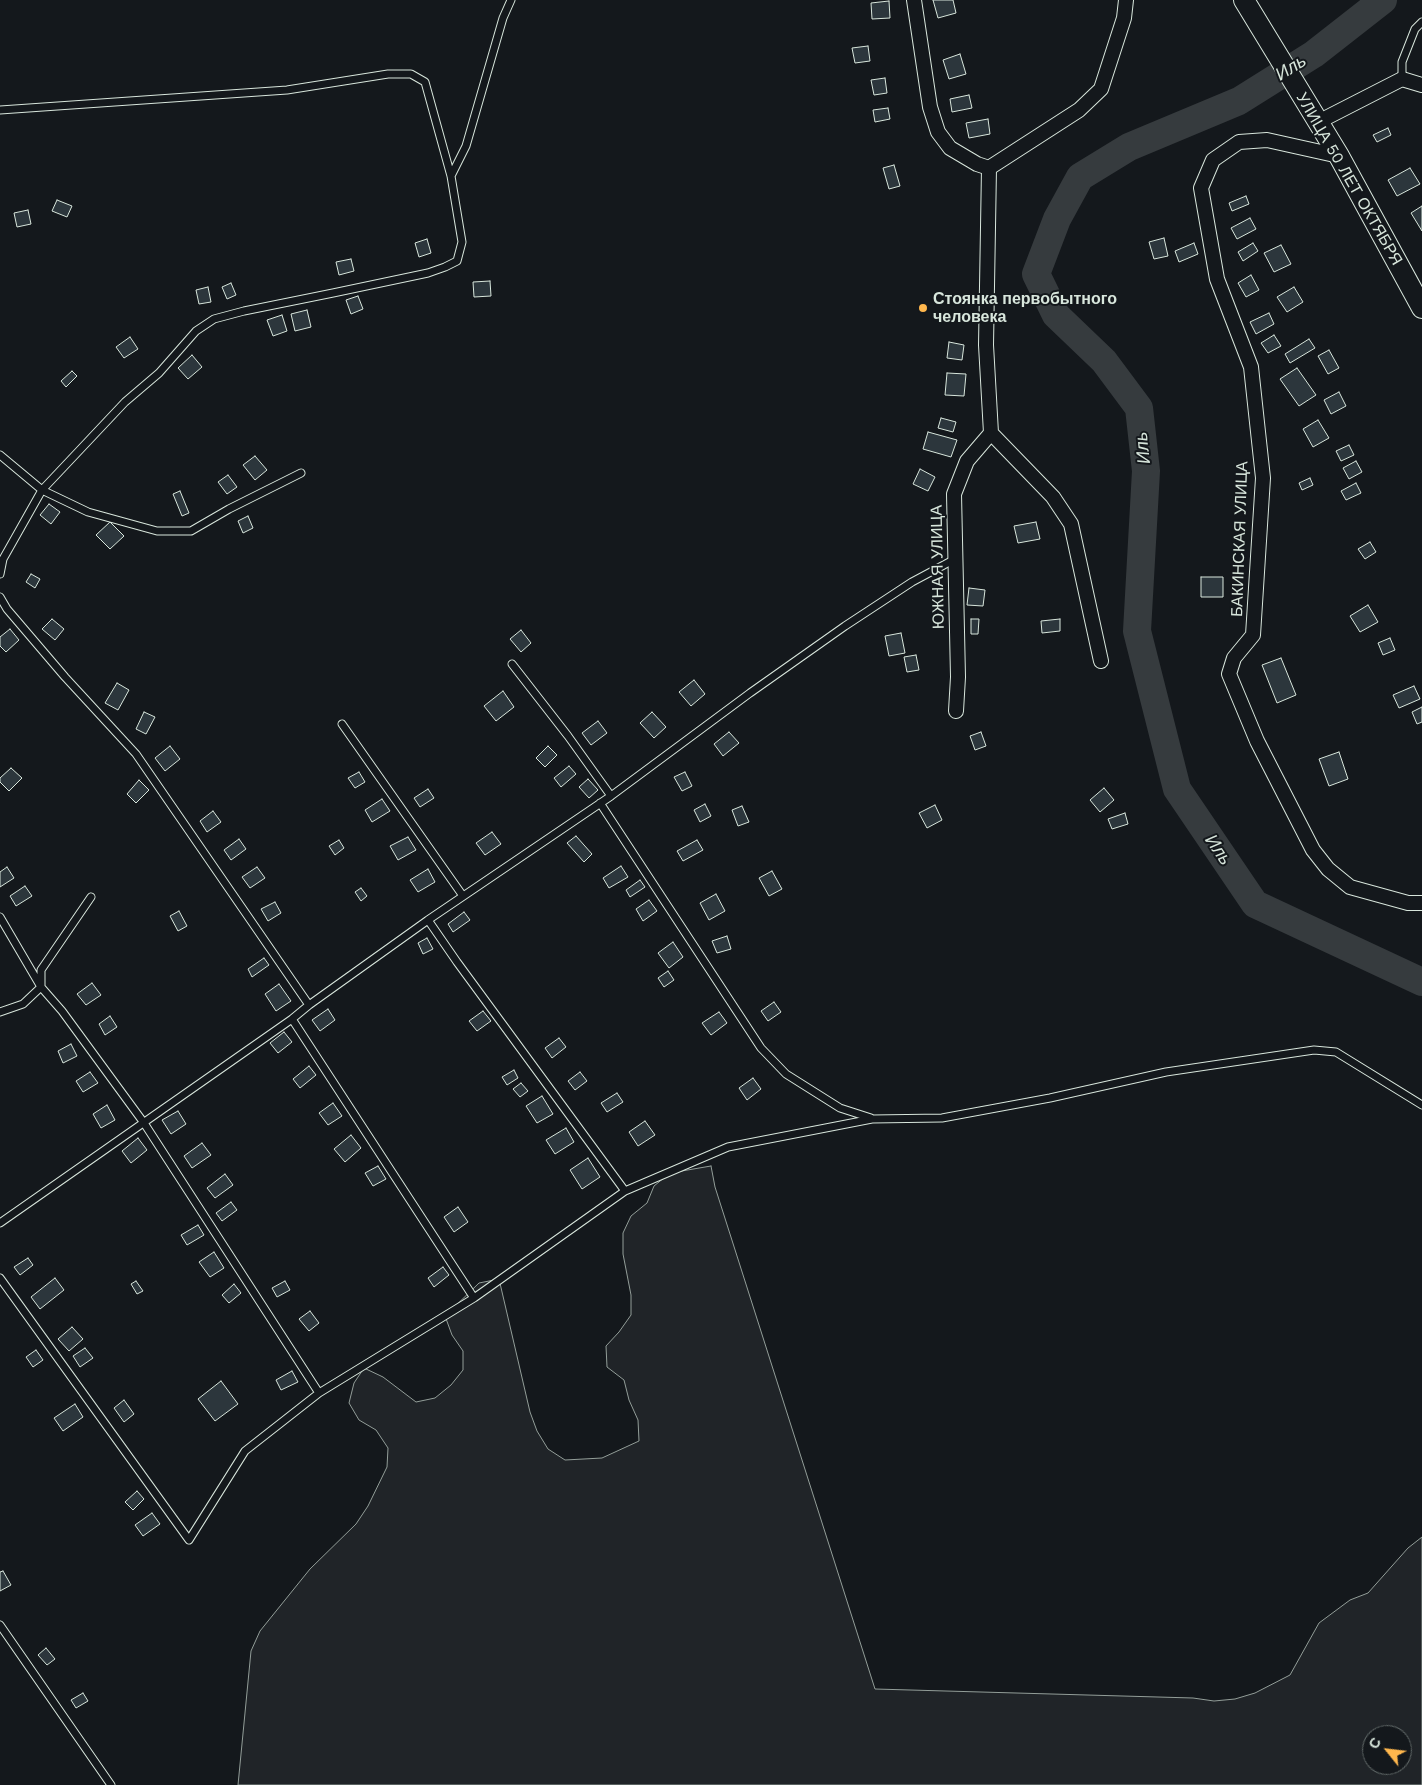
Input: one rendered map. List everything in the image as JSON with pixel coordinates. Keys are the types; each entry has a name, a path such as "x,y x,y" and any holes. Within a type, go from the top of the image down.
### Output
{"street":[{"path":"914,0 930,107 938,132 950,148 976,164 989,168 1079,110 1101,89 1124,18 1126,0"},
{"name":"УЛИЦА 50 ЛЕТ ОКТЯБРЯ","path":"1244,0 1339,156 1422,308"},
{"path":"1313,114 1402,79 1422,85"},
{"name":"БАКИНСКАЯ УЛИЦА","path":"1339,156 1267,140 1239,142 1213,160 1201,188 1217,279 1251,367 1263,478 1253,635 1234,658 1229,674 1257,741 1312,850 1328,869 1350,887 1408,903 1422,903"},
{"path":"989,168 986,345 991,433 1053,497 1071,524 1101,661"},
{"name":"ЮЖНАЯ УЛИЦА","path":"956,711 958,677 954,494 967,461 991,433"}],"lane":[{"path":"451,176 466,146 503,18 511,0"},
{"path":"1402,79 1402,62 1416,29 1422,22"},
{"path":"0,110 288,90 388,74 411,74 425,82 451,176 462,242 457,261 428,273 244,311 214,319 196,331 159,373 126,402 42,490 3,559 0,574"},
{"path":"0,455 42,490 88,512 157,531 191,531 229,509 301,473"},
{"path":"0,1223 292,1019 428,920 611,796 750,693 845,626 912,582 955,559"},
{"path":"0,597 7,609 65,678 136,754 309,1005"},
{"path":"512,664 611,796"},
{"path":"342,724 463,896"},
{"path":"600,803 761,1048 786,1074 840,1108 872,1119"},
{"path":"0,1012 23,1004 41,987 41,970 91,897"},
{"path":"0,917 41,987 62,1011 144,1123 319,1393"},
{"path":"428,920 625,1191"},
{"path":"292,1019 474,1298"},
{"path":"0,1278 189,1540 245,1451 319,1393 474,1298 625,1191 728,1147 872,1119 942,1118 1050,1098 1166,1072 1314,1050 1336,1052 1422,1105"},
{"path":"0,1625 111,1785"}],"shaded area":[{"path":"711,1166 715,1187 875,1689 1193,1698 1214,1701 1235,1699 1255,1693 1290,1675 1319,1623 1350,1600 1368,1593 1408,1548 1422,1537 1422,1785 238,1785 251,1651 260,1631 310,1569 356,1524 368,1506 387,1467 388,1448 376,1430 359,1420 349,1403 354,1383 364,1368 383,1377 416,1402 435,1398 451,1385 463,1370 463,1351 452,1335 445,1316 479,1283 499,1279 530,1412 537,1431 548,1449 565,1460 602,1458 639,1441 638,1420 629,1400 624,1380 607,1367 606,1346 631,1315 631,1295 623,1254 623,1233 631,1216 647,1203 654,1186 670,1173"}],"building":[{"path":"933,0 953,0 956,13 938,18"},
{"path":"889,1 890,18 872,19 871,3"},
{"path":"868,46 870,61 855,63 852,48"},
{"path":"960,54 966,74 949,79 943,60"},
{"path":"885,78 887,93 874,95 871,80"},
{"path":"969,95 972,108 952,112 950,99"},
{"path":"888,108 890,119 875,122 873,110"},
{"path":"988,119 990,134 969,138 966,123"},
{"path":"1388,128 1391,135 1377,142 1373,135"},
{"path":"894,165 900,186 889,189 883,168"},
{"path":"1410,168 1420,184 1397,196 1388,180"},
{"path":"1246,196 1249,204 1232,211 1229,203"},
{"path":"57,200 72,206 67,217 52,211"},
{"path":"1422,206 1422,231 1411,213"},
{"path":"28,210 31,224 17,227 14,213"},
{"path":"1250,218 1256,229 1237,239 1231,228"},
{"path":"1164,238 1168,256 1154,259 1149,242"},
{"path":"427,239 431,253 419,257 415,243"},
{"path":"1194,243 1198,254 1179,262 1175,251"},
{"path":"1253,243 1258,251 1243,261 1238,252"},
{"path":"1281,245 1291,264 1274,272 1264,253"},
{"path":"351,259 354,271 339,275 336,262"},
{"path":"1251,275 1259,290 1246,297 1238,283"},
{"path":"490,281 491,296 474,297 473,282"},
{"path":"231,283 236,295 227,299 222,287"},
{"path":"208,287 211,302 199,304 196,290"},
{"path":"1294,287 1303,302 1287,312 1277,297"},
{"path":"358,296 363,309 351,314 346,300"},
{"path":"307,310 311,327 295,331 291,314"},
{"path":"1269,313 1274,324 1256,334 1250,322"},
{"path":"282,315 287,331 273,336 267,320"},
{"path":"1274,335 1281,346 1268,353 1261,343"},
{"path":"130,337 138,349 124,358 116,347"},
{"path":"1309,339 1315,348 1290,363 1285,354"},
{"path":"949,342 964,345 962,360 947,358"},
{"path":"1329,350 1339,368 1328,374 1318,356"},
{"path":"192,355 202,367 188,379 178,368"},
{"path":"1297,368 1316,395 1299,406 1280,379"},
{"path":"72,371 77,376 66,387 61,381"},
{"path":"947,373 966,374 964,396 945,395"},
{"path":"1339,392 1346,406 1331,414 1324,400"},
{"path":"941,418 956,422 953,432 938,428"},
{"path":"1318,420 1329,438 1313,447 1303,429"},
{"path":"928,432 957,440 951,457 923,449"},
{"path":"1349,445 1354,455 1341,461 1336,451"},
{"path":"255,456 267,470 255,480 243,465"},
{"path":"1356,461 1362,472 1349,479 1343,468"},
{"path":"920,469 935,477 928,491 913,484"},
{"path":"228,475 237,487 227,494 218,482"},
{"path":"1310,478 1313,485 1302,490 1299,483"},
{"path":"1356,483 1361,493 1346,500 1341,491"},
{"path":"180,491 189,513 182,516 173,494"},
{"path":"49,504 60,512 51,524 40,515"},
{"path":"248,516 253,528 243,533 238,521"},
{"path":"110,522 124,536 110,549 96,535"},
{"path":"1036,522 1040,539 1018,543 1014,526"},
{"path":"1370,542 1376,552 1365,559 1358,549"},
{"path":"31,574 40,579 35,588 26,582"},
{"path":"1201,577 1223,577 1223,597 1201,597"},
{"path":"969,588 985,590 983,606 967,605"},
{"path":"1368,605 1378,622 1360,632 1350,616"},
{"path":"52,619 64,629 55,640 42,629"},
{"path":"971,619 979,619 978,634 971,634"},
{"path":"1060,619 1060,631 1042,633 1041,621"},
{"path":"10,629 19,640 6,652 0,646 0,637"},
{"path":"521,630 531,643 521,652 510,639"},
{"path":"901,633 905,653 889,656 885,636"},
{"path":"1390,638 1395,650 1383,655 1378,643"},
{"path":"916,655 919,670 907,672 904,657"},
{"path":"1281,658 1296,695 1277,703 1262,665"},
{"path":"694,680 705,694 691,706 679,692"},
{"path":"117,683 129,690 118,710 105,703"},
{"path":"1414,686 1420,699 1399,708 1393,695"},
{"path":"503,691 514,707 496,721 484,706"},
{"path":"1422,707 1422,722 1417,724 1412,712"},
{"path":"144,712 155,717 146,734 136,729"},
{"path":"652,712 666,727 654,738 640,723"},
{"path":"598,721 607,733 591,745 582,733"},
{"path":"729,732 739,743 723,756 714,744"},
{"path":"981,732 986,746 975,750 970,736"},
{"path":"170,746 180,759 165,771 155,758"},
{"path":"548,746 557,755 545,767 536,758"},
{"path":"1339,752 1348,779 1329,786 1319,759"},
{"path":"569,766 576,774 561,787 554,778"},
{"path":"11,768 22,778 9,791 0,782 0,778"},
{"path":"359,772 365,782 355,788 348,778"},
{"path":"685,772 692,786 682,791 674,777"},
{"path":"588,779 598,790 589,798 579,787"},
{"path":"139,780 149,790 136,803 127,794"},
{"path":"1104,788 1114,800 1100,812 1090,800"},
{"path":"428,789 434,798 420,807 414,798"},
{"path":"382,799 390,811 372,822 365,810"},
{"path":"705,804 711,816 700,822 694,810"},
{"path":"935,805 942,820 927,828 919,813"},
{"path":"742,806 749,822 738,826 732,810"},
{"path":"213,811 221,822 207,832 200,821"},
{"path":"1125,813 1128,824 1112,829 1108,819"},
{"path":"492,832 501,844 485,855 476,843"},
{"path":"576,836 592,854 584,862 567,843"},
{"path":"408,837 416,850 398,860 390,846"},
{"path":"239,839 246,849 231,860 224,850"},
{"path":"339,840 344,848 335,855 329,846"},
{"path":"697,840 703,850 683,861 677,851"},
{"path":"621,866 628,877 609,888 603,878"},
{"path":"7,867 14,878 0,887 0,872"},
{"path":"257,867 265,878 250,888 242,877"},
{"path":"428,869 435,882 418,892 410,880"},
{"path":"772,871 782,889 769,896 759,878"},
{"path":"640,880 645,887 630,897 626,890"},
{"path":"25,886 32,896 16,906 10,896"},
{"path":"361,888 367,896 361,901 355,892"},
{"path":"716,894 725,911 709,920 700,903"},
{"path":"649,900 657,911 643,921 636,909"},
{"path":"275,902 281,913 268,921 261,909"},
{"path":"179,911 187,926 178,931 170,916"},
{"path":"464,912 470,920 453,932 448,924"},
{"path":"727,936 731,949 717,953 712,941"},
{"path":"427,938 433,949 423,954 418,943"},
{"path":"673,942 683,957 669,968 658,953"},
{"path":"264,958 269,965 252,977 248,969"},
{"path":"668,971 674,980 664,987 658,978"},
{"path":"92,983 101,995 86,1005 77,994"},
{"path":"279,984 291,1001 276,1011 265,994"},
{"path":"774,1002 781,1012 768,1021 761,1011"},
{"path":"328,1009 335,1020 320,1031 312,1020"},
{"path":"483,1011 491,1021 477,1031 469,1021"},
{"path":"719,1012 727,1023 711,1035 702,1023"},
{"path":"110,1016 117,1027 105,1035 99,1024"},
{"path":"284,1032 292,1042 278,1053 270,1043"},
{"path":"559,1038 566,1047 552,1058 545,1048"},
{"path":"71,1044 77,1056 63,1063 58,1051"},
{"path":"309,1066 316,1075 300,1088 293,1079"},
{"path":"514,1070 518,1078 507,1085 502,1077"},
{"path":"90,1072 98,1083 83,1092 76,1081"},
{"path":"580,1072 587,1081 575,1090 568,1081"},
{"path":"753,1078 761,1089 747,1100 739,1088"},
{"path":"521,1083 528,1091 520,1097 513,1089"},
{"path":"617,1093 623,1102 607,1112 601,1103"},
{"path":"542,1096 553,1114 537,1123 526,1106"},
{"path":"333,1103 342,1116 328,1125 319,1113"},
{"path":"107,1105 115,1120 101,1128 93,1114"},
{"path":"178,1111 186,1124 171,1134 162,1120"},
{"path":"645,1121 655,1135 638,1146 629,1132"},
{"path":"566,1128 574,1142 555,1154 546,1140"},
{"path":"351,1135 361,1148 345,1162 334,1149"},
{"path":"138,1138 147,1150 131,1163 122,1151"},
{"path":"202,1143 211,1155 192,1168 184,1156"},
{"path":"588,1158 600,1177 582,1189 570,1170"},
{"path":"378,1166 386,1179 373,1186 365,1173"},
{"path":"225,1174 233,1185 215,1198 207,1188"},
{"path":"231,1202 237,1210 222,1221 216,1213"},
{"path":"458,1207 468,1222 454,1232 444,1217"},
{"path":"198,1225 204,1235 187,1245 181,1235"},
{"path":"214,1252 224,1268 210,1277 199,1262"},
{"path":"28,1258 33,1265 20,1275 14,1267"},
{"path":"443,1267 449,1275 434,1287 428,1278"},
{"path":"55,1278 64,1290 40,1309 31,1297"},
{"path":"136,1281 143,1291 137,1294 131,1284"},
{"path":"285,1281 290,1290 277,1297 272,1288"},
{"path":"234,1284 241,1293 229,1303 222,1295"},
{"path":"310,1311 319,1323 309,1331 299,1319"},
{"path":"72,1327 83,1339 69,1351 58,1339"},
{"path":"85,1348 93,1358 80,1367 73,1356"},
{"path":"36,1350 43,1360 33,1367 26,1357"},
{"path":"292,1371 298,1382 281,1390 276,1380"},
{"path":"221,1381 238,1404 215,1421 198,1399"},
{"path":"124,1400 134,1414 124,1422 114,1408"},
{"path":"75,1404 83,1417 63,1431 54,1418"},
{"path":"137,1491 144,1499 133,1510 125,1502"},
{"path":"152,1513 160,1524 143,1536 135,1525"},
{"path":"3,1571 11,1585 0,1591 0,1572"},
{"path":"46,1648 55,1659 47,1665 38,1655"},
{"path":"83,1693 88,1701 76,1708 71,1700"}],"waterway":[{"name":"Иль","path":"1383,0 1314,54 1239,101 1129,147 1080,177 1057,219 1036,274 1056,315 1104,361 1139,408 1146,471 1137,631 1177,789 1255,904 1422,982"}],"place":[{"name":"Стоянка первобытного человека","path":"923,308"}]}
